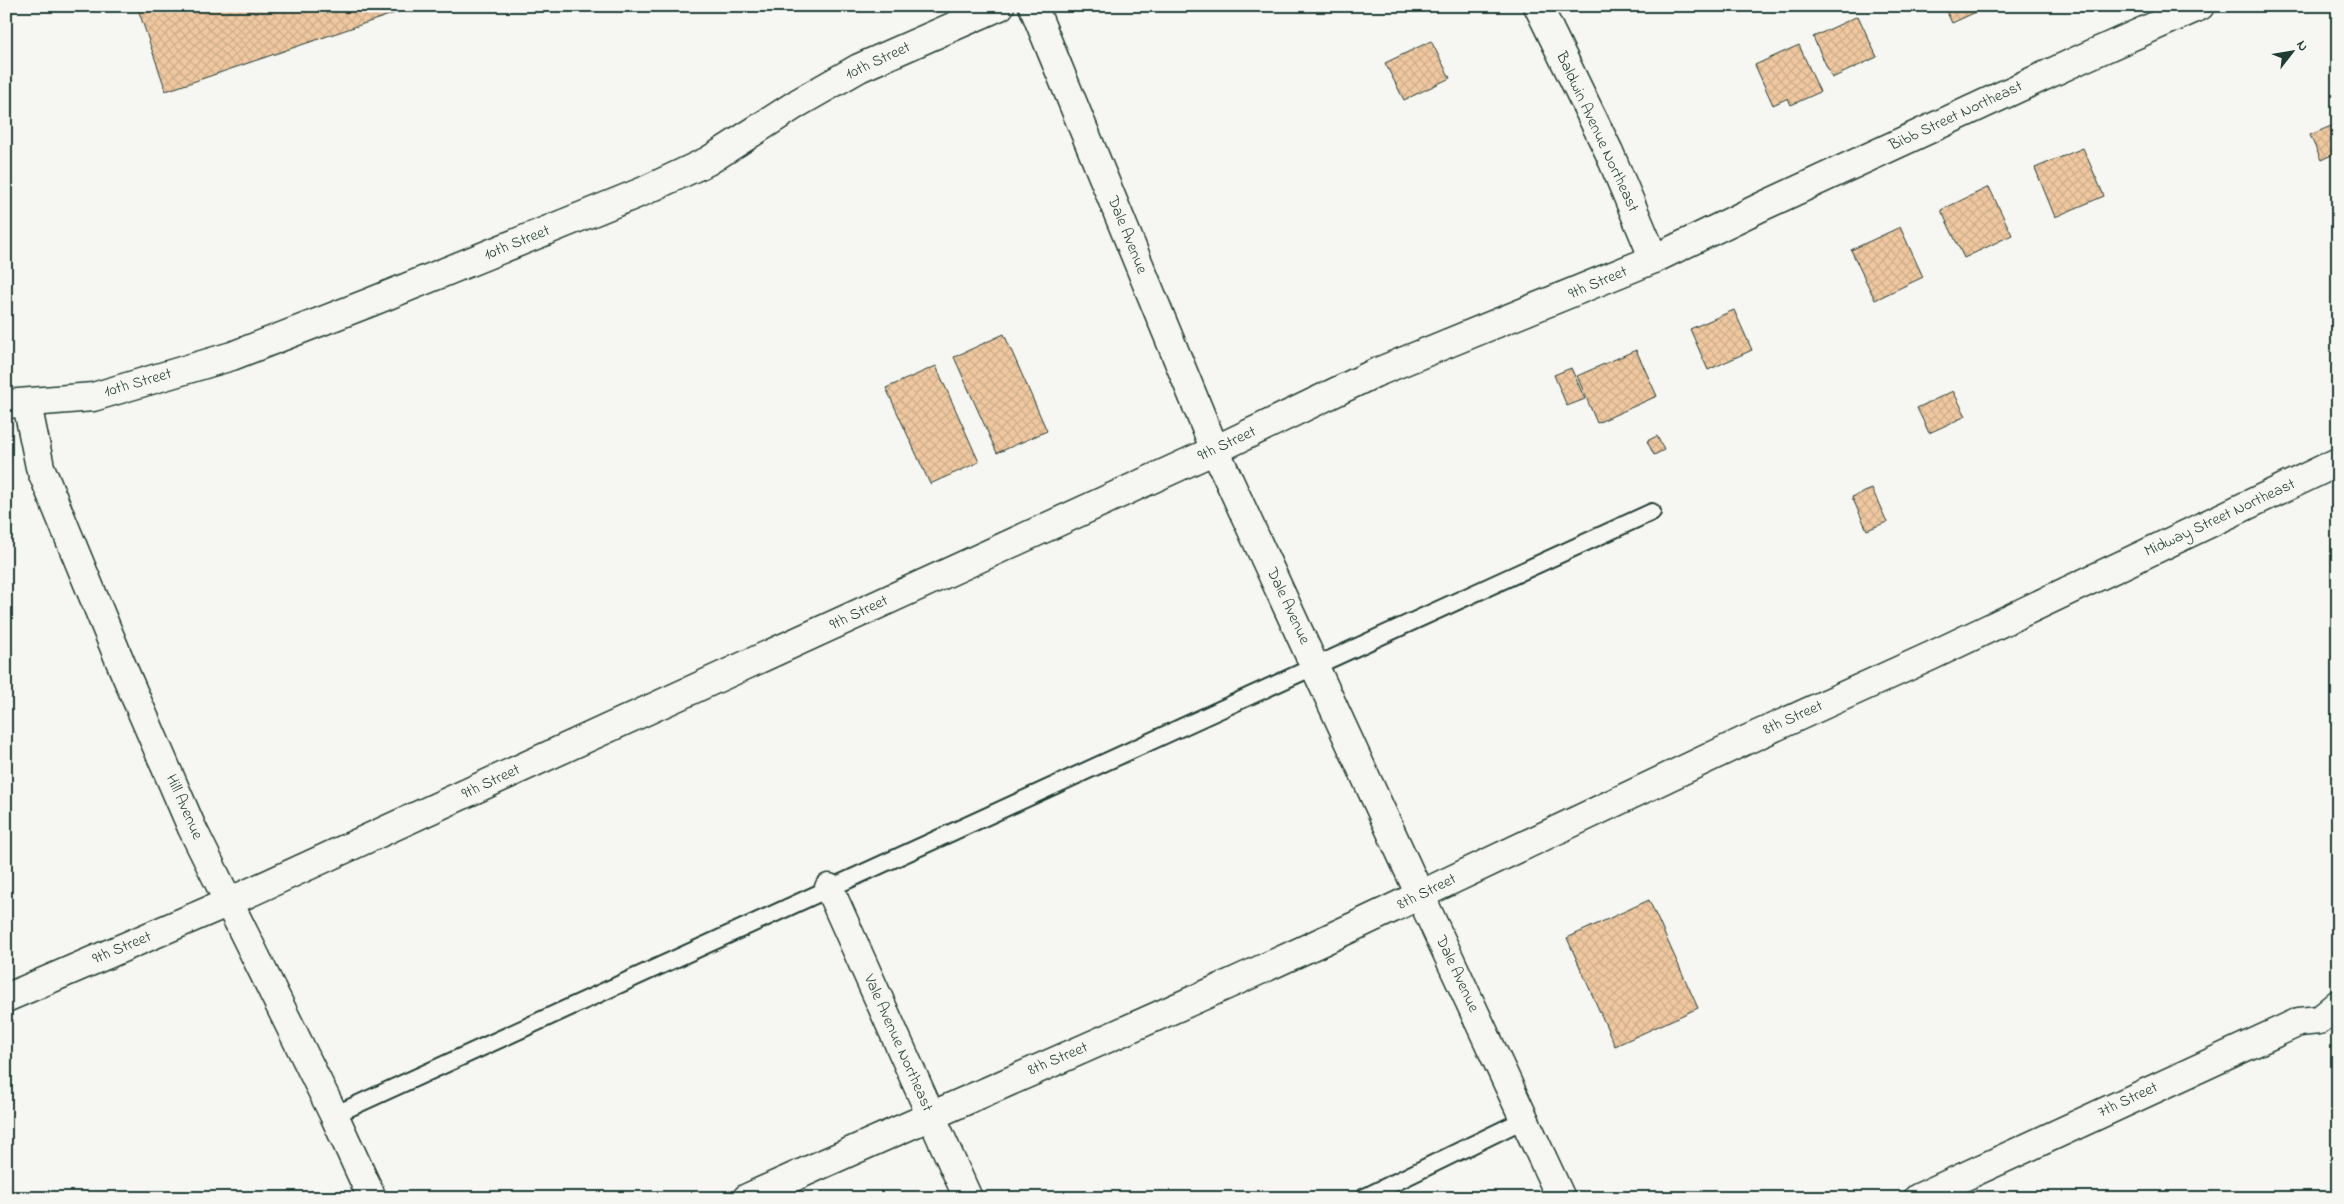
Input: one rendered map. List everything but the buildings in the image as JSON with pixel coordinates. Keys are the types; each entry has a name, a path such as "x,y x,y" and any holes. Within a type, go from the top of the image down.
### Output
{"street":[{"name":"10th Street","path":"17,404 93,397 232,356 380,299 644,191 708,161 798,103 859,68 1000,6"},
{"name":"Dale Avenue","path":"1033,6 1215,450 1561,1198"},
{"name":"Baldwin Avenue Northeast","path":"1538,6 1609,152 1654,259"},
{"name":"Bibb Street Northeast","path":"1712,229 2200,6"},
{"name":"9th Street","path":"6,998 229,902 1215,450 1375,373 1654,259 1712,229"},
{"name":"Hill Avenue","path":"17,404 40,467 122,666 192,828 334,1115 372,1198"},
{"name":"Midway Street Northeast","path":"2101,575 2338,462"},
{"name":"8th Street","path":"747,1198 929,1115 1127,1030 1420,895 1744,741 1931,656 2101,575"},
{"name":"Vale Avenue Northeast","path":"829,888 929,1115 968,1198"},
{"name":"7th Street","path":"1918,1198 2299,1022 2332,1017"}],"lane":[{"path":"334,1115 1652,512"},
{"path":"1363,1198 1525,1119"}]}
